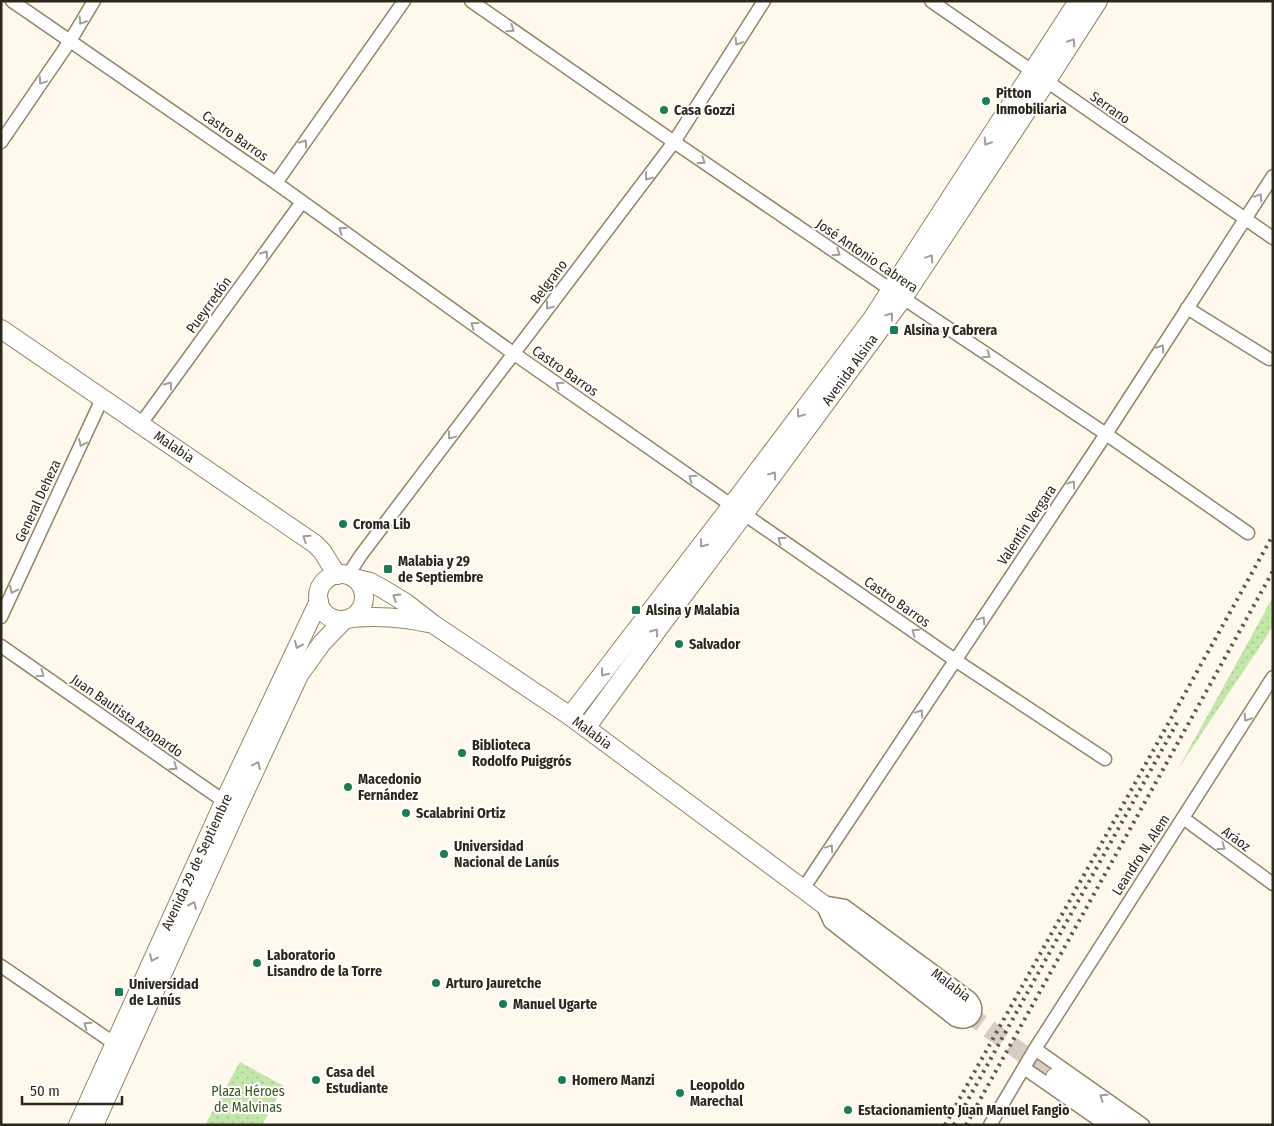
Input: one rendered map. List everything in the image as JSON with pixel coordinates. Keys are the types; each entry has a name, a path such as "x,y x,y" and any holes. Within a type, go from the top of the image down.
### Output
{"main road":[{"name":"Avenida Alsina","path":"1039,77 1078,1"},
{"name":"Avenida Alsina","path":"586,728 660,625 866,326 897,294 1039,77 1098,1"},
{"name":"Malabia","path":"1,329 315,544 346,576 370,582 406,603 433,624 570,716 967,1013"},
{"name":"Avenida Alsina","path":"570,716 738,510"},
{"path":"347,619 358,614 365,599 364,591 360,583 346,576 330,577 321,587 319,594 319,601 323,612 328,616 338,620 378,616 406,618 433,624"},
{"name":"Avenida 29 de Septiembre","path":"94,1125 121,1048 230,806 276,694 319,601"},
{"name":"Avenida 29 de Septiembre","path":"230,806 299,675 322,644 347,619"},
{"name":"Avenida 29 de Septiembre","path":"78,1125 121,1048"},
{"path":"1054,1078 1125,1125"}],"street":[{"name":"Castro Barros","path":"12,1 276,183 513,353 738,510 955,660 1105,759"},
{"path":"1,142 70,41 94,1"},
{"path":"276,183 404,1"},
{"name":"José Antonio Cabrera","path":"471,1 674,142 1106,434 1248,533"},
{"name":"Belgrano","path":"346,576 674,142 764,1"},
{"name":"Serrano","path":"931,1 1273,238"},
{"name":"Valentín Vergara","path":"803,889 1106,434 1273,176"},
{"name":"Pueyrredón","path":"140,424 302,202"},
{"path":"1187,308 1269,359"},
{"name":"General Deheza","path":"1,617 102,399"},
{"name":"Juan Bautista Azopardo","path":"1,646 230,806"},
{"name":"Leandro N. Alem","path":"990,1125 1035,1049 1273,677"},
{"name":"Aráoz","path":"1182,818 1273,884"},
{"name":"Malabia","path":"821,902 845,906 970,998 976,1006 974,1016 963,1022 955,1020 830,922 821,902"},
{"path":"1,966 121,1048"},
{"path":"1035,1049 1143,1125"},
{"path":"1024,1068 1106,1125"}],"green space":[{"path":"1273,597 1273,627 1178,769"},
{"name":"Plaza Héroes de Malvinas","path":"240,1062 284,1086 262,1125 209,1125 206,1123"}],"tunnel":[{"path":"967,1013 1055,1077"}],"railway":[{"path":"945,1125 1273,535"},
{"path":"966,1125 1273,571"},
{"path":"954,1125 1178,721"}],"place":[{"name":"Pitton Inmobiliaria","path":"986,101"},
{"name":"Casa Gozzi","path":"664,110"},
{"name":"Alsina y Cabrera","path":"894,330"},
{"name":"Croma Lib","path":"343,524"},
{"name":"Malabia y 29 de Septiembre","path":"388,569"},
{"name":"Alsina y Malabia","path":"636,610"},
{"name":"Salvador","path":"679,644"},
{"name":"Biblioteca Rodolfo Puiggrós","path":"462,753"},
{"name":"Macedonio Fernández","path":"348,787"},
{"name":"Scalabrini Ortiz","path":"406,813"},
{"name":"Universidad Nacional de Lanús","path":"444,854"},
{"name":"Laboratorio Lisandro de la Torre","path":"257,963"},
{"name":"Arturo Jauretche","path":"436,983"},
{"name":"Universidad de Lanús","path":"119,992"},
{"name":"Manuel Ugarte","path":"503,1004"},
{"name":"Casa del Estudiante","path":"316,1080"},
{"name":"Homero Manzi","path":"562,1080"},
{"name":"Leopoldo Marechal","path":"680,1093"},
{"name":"Estacionamiento Juan Manuel Fangio","path":"848,1110"}]}
